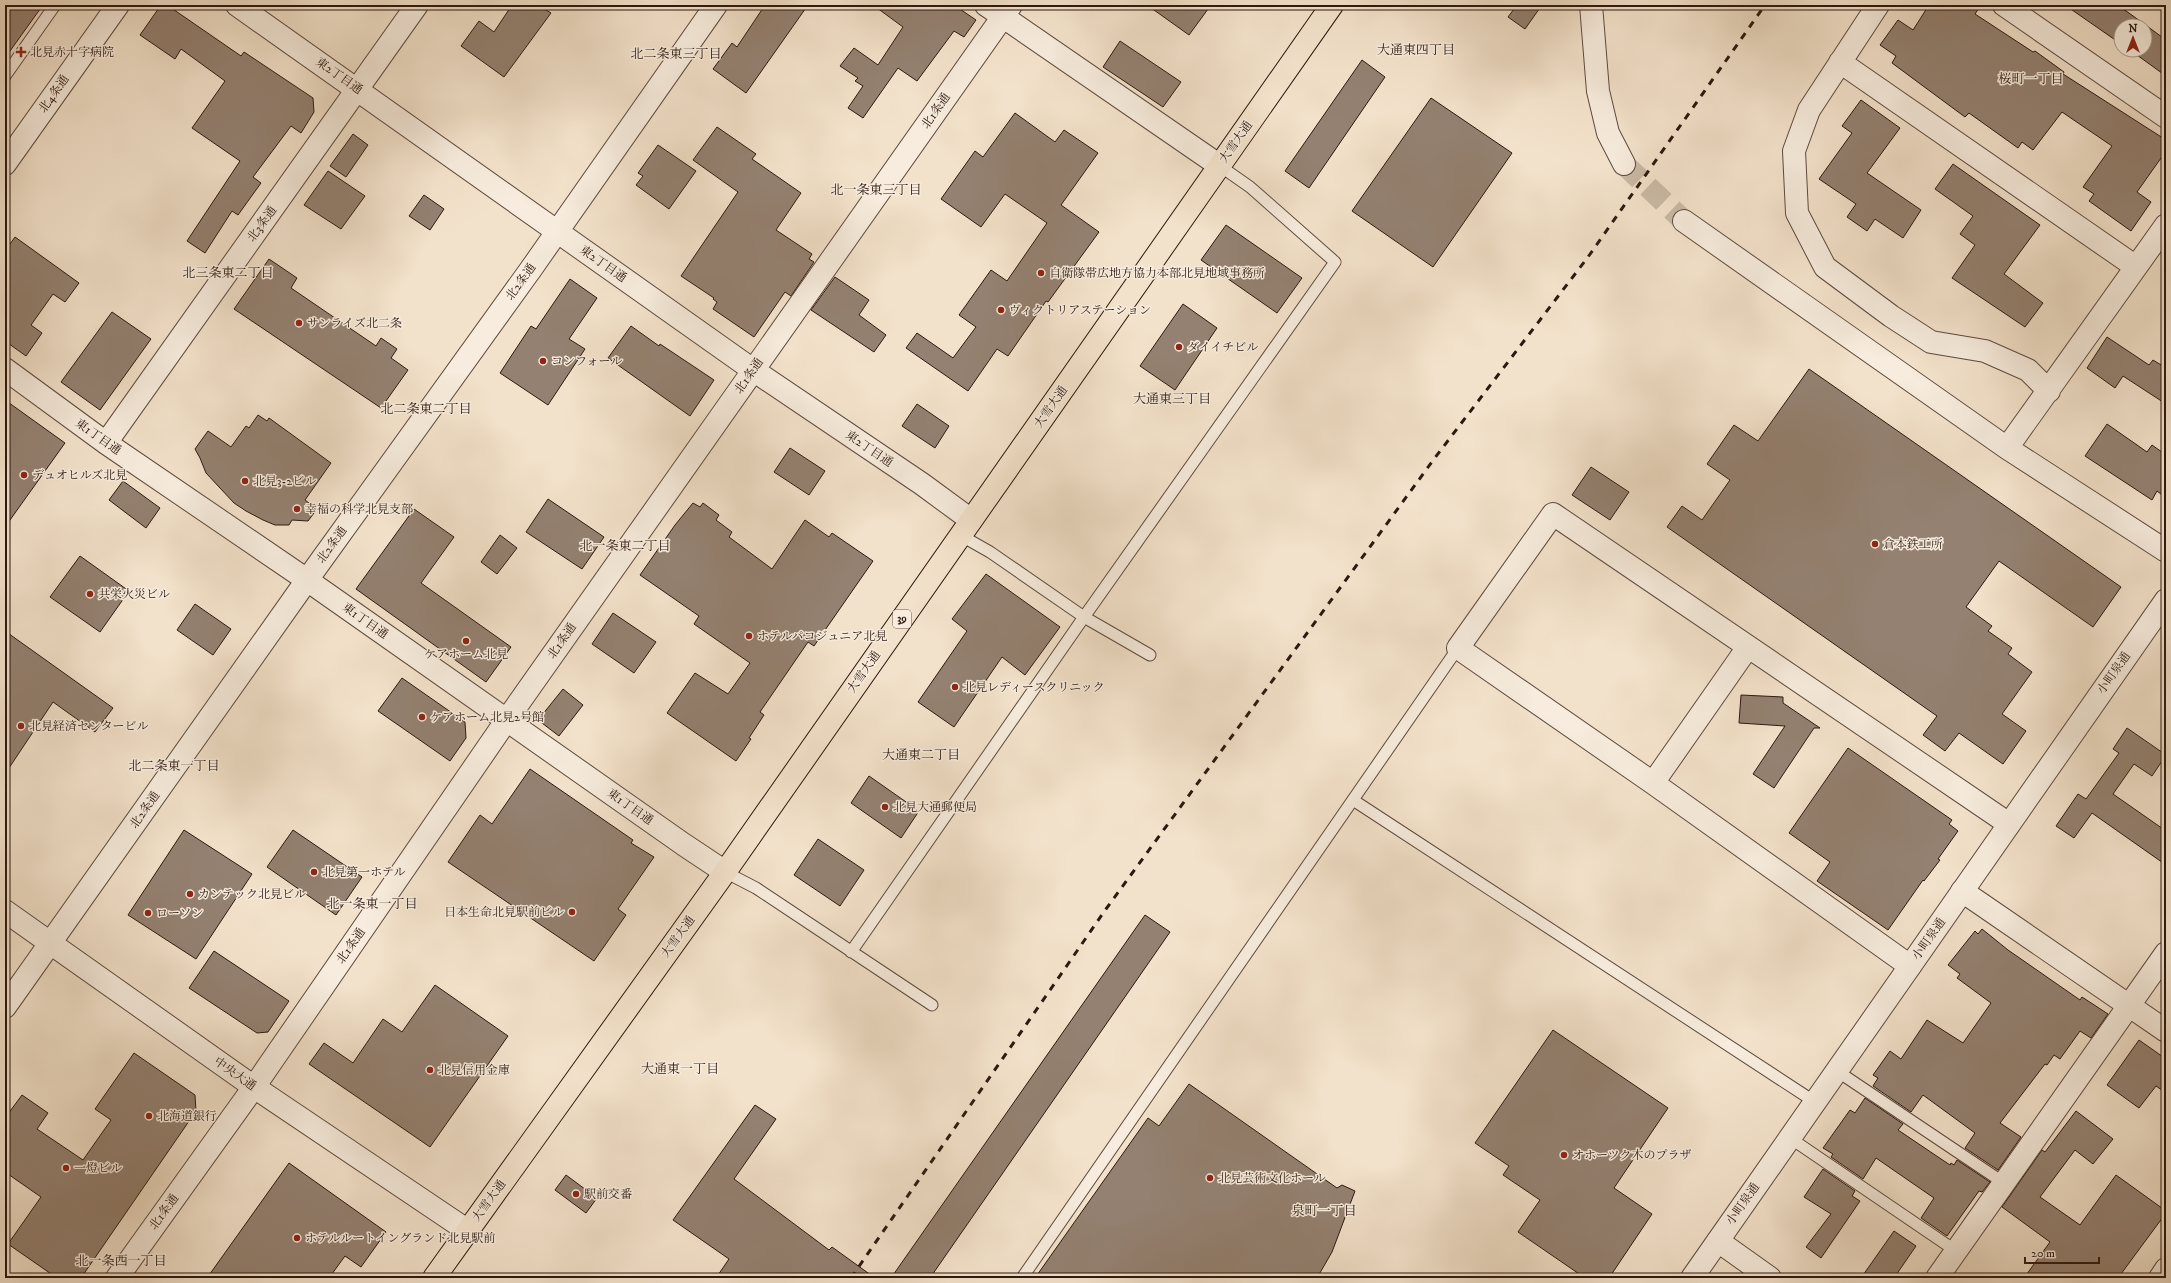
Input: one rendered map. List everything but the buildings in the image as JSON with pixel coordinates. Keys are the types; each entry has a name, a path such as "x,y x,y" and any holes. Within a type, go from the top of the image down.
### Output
{"highway":[{"name":"大雪大通","path":"434,1278 725,872 1332,5"}],"street":[{"name":"北4条通","path":"5,164 118,5"},
{"name":"東2丁目通","path":"237,5 358,89 753,370 922,484 966,528"},
{"name":"北3条通","path":"106,443 417,5"},
{"name":"北2条通","path":"5,1007 307,580 558,232 716,5"},
{"path":"1591,5 1598,91 1608,133 1624,164"},
{"path":"1878,5 1809,110 1794,151 1797,213 1825,267 1891,316 1931,342 1985,351 2028,370 2049,391"},
{"path":"2004,5 2166,117"},
{"path":"1000,9 1220,166"},
{"name":"北1条通","path":"117,1278 254,1087 506,721 753,370 1000,9"},
{"path":"1840,62 2136,267"},
{"path":"1684,221 2007,448 2166,551"},
{"path":"2007,448 2166,225"},
{"name":"東1丁目通","path":"5,370 106,443 307,580 506,721 725,872"},
{"path":"1910,966 1653,783 1458,648 1553,514 2009,824"},
{"name":"小町泉通","path":"1692,1278 2166,600"},
{"path":"1653,783 1748,647"},
{"path":"1962,891 2166,1031"},
{"name":"中央大通","path":"5,911 254,1087 468,1231"},
{"path":"1937,1278 2166,953"},
{"path":"1718,1242 1770,1278"},
{"path":"2160,1278 2166,1269"}],"lane":[{"path":"5,76 55,5"},
{"path":"851,952 1084,617 1335,262 1250,187 1220,166"},
{"path":"966,528 990,552 1084,617 1150,655"},
{"path":"1022,1278 1458,648"},
{"path":"1353,800 1815,1102"},
{"path":"725,872 756,888 932,1005"},
{"path":"1837,1071 2004,1183"},
{"path":"1790,1138 1956,1251"}],"tunnel":[{"path":"1624,164 1684,221"}],"railway":[{"path":"851,1278 1106,909 1434,459 1588,257 1765,5"}],"place":[{"name":"北見赤十字病院","path":"21,52"},
{"name":"自衛隊帯広地方協力本部北見地域事務所","path":"1041,273"},
{"name":"ヴィクトリアステーション","path":"1001,310"},
{"name":"サンライズ北二条","path":"299,323"},
{"name":"ダイイチビル","path":"1179,347"},
{"name":"コンフォール","path":"543,361"},
{"name":"デュオヒルズ北見","path":"24,475"},
{"name":"北見3-2ビル","path":"245,481"},
{"name":"幸福の科学北見支部","path":"297,509"},
{"name":"倉本鉄工所","path":"1875,544"},
{"name":"共栄火災ビル","path":"90,594"},
{"name":"ホテルパコジュニア北見","path":"749,636"},
{"name":"ケアホーム北見","path":"466,641"},
{"name":"北見レディースクリニック","path":"955,687"},
{"name":"ケアホーム北見2号館","path":"422,717"},
{"name":"北見経済センタービル","path":"21,726"},
{"name":"北見大通郵便局","path":"885,807"},
{"name":"北見第一ホテル","path":"314,872"},
{"name":"カンテック北見ビル","path":"190,894"},
{"name":"日本生命北見駅前ビル","path":"572,912"},
{"name":"ローソン","path":"148,913"},
{"name":"北見信用金庫","path":"430,1070"},
{"name":"北海道銀行","path":"149,1116"},
{"name":"オホーツク木のプラザ","path":"1564,1155"},
{"name":"一燈ビル","path":"66,1168"},
{"name":"北見芸術文化ホール","path":"1210,1178"},
{"name":"駅前交番","path":"576,1194"},
{"name":"ホテルルートイングランド北見駅前","path":"297,1238"}],"district":[{"name":"大通東四丁目","path":"1416,50"},
{"name":"北二条東三丁目","path":"676,54"},
{"name":"桜町一丁目","path":"2031,79"},
{"name":"北一条東三丁目","path":"876,190"},
{"name":"北三条東二丁目","path":"228,273"},
{"name":"大通東三丁目","path":"1172,399"},
{"name":"北二条東二丁目","path":"426,409"},
{"name":"北一条東二丁目","path":"625,546"},
{"name":"大通東二丁目","path":"921,755"},
{"name":"北二条東一丁目","path":"174,766"},
{"name":"北一条東一丁目","path":"372,904"},
{"name":"大通東一丁目","path":"680,1069"},
{"name":"泉町一丁目","path":"1324,1211"},
{"name":"北一条西一丁目","path":"121,1261"}]}
